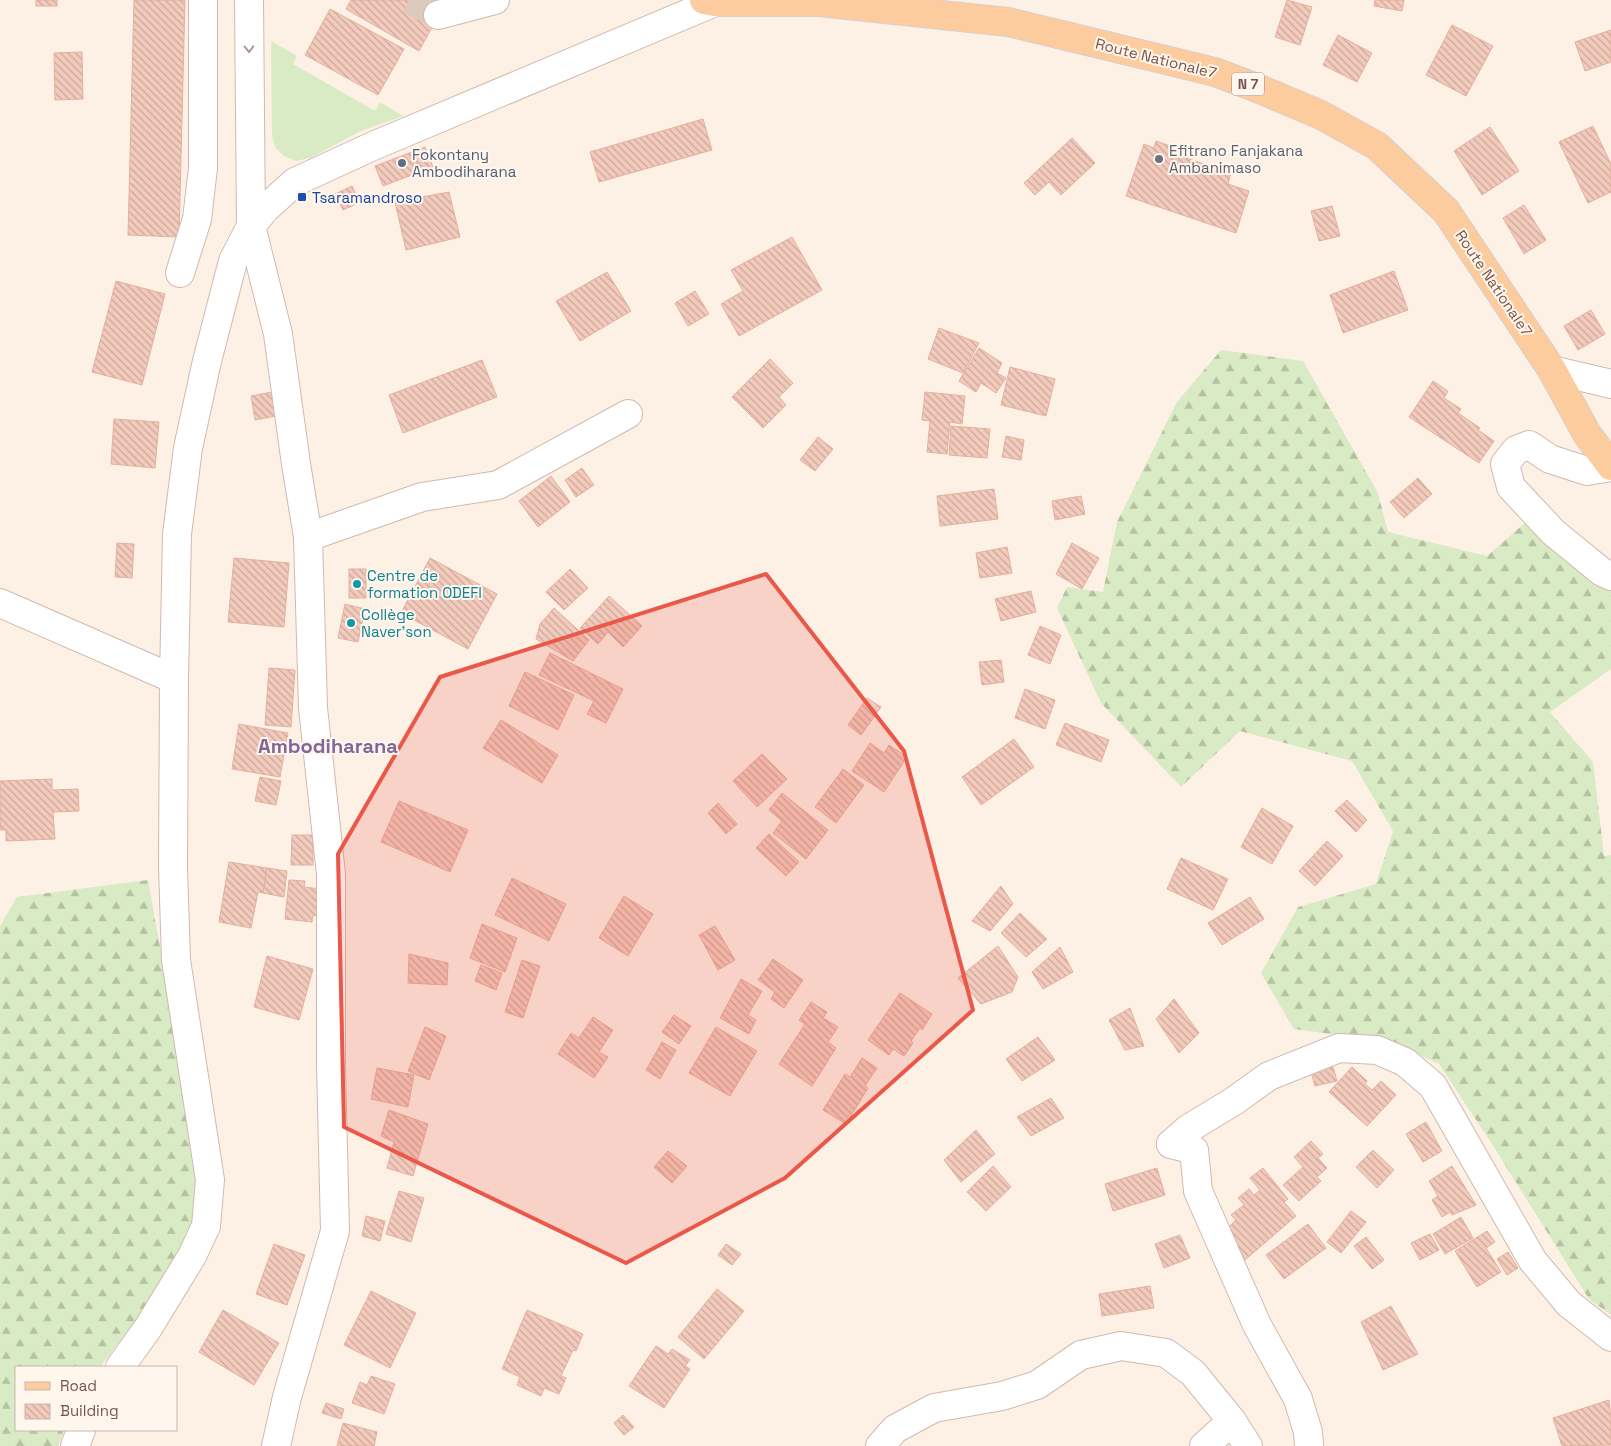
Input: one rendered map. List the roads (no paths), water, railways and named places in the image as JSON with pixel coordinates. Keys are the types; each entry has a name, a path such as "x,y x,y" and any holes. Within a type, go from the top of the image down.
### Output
{"main road":[{"name":"Route Nationale7","path":"709,1 819,2 1008,22 1215,72 1321,115 1377,146 1446,211 1552,370 1586,434 1611,467"}],"street":[{"path":"180,273 197,218 204,168 203,0"},
{"path":"249,0 251,226 278,334 308,537 313,708 331,874 331,1066 335,1231 287,1397 276,1446"},
{"path":"438,15 495,0"},
{"path":"121,1366 148,1328 192,1256 206,1226 210,1180 176,960 173,867 177,534 188,448 206,361 233,261 251,226 266,208 295,182 382,142 709,1"},
{"path":"1552,370 1611,384"},
{"path":"308,537 422,497 498,485 628,414"},
{"path":"1611,467 1587,471 1550,459 1529,445 1516,450 1505,464 1511,487 1553,532 1602,572 1611,576"},
{"path":"0,604 174,679"},
{"path":"1309,1446 1308,1432 1298,1399 1257,1324 1198,1190 1194,1150 1171,1144 1188,1129 1234,1102 1269,1076 1339,1048 1377,1050 1405,1062 1433,1086 1533,1261 1569,1304 1611,1337"},
{"path":"880,1446 895,1429 934,1408 1002,1396 1037,1385 1081,1355 1121,1346 1166,1353 1193,1373 1232,1422 1248,1446"},
{"path":"1204,1446 1232,1422"},
{"path":"75,1446 81,1431"}],"tunnel":[{"path":"410,0 438,15"}],"place":[{"name":"Efitrano Fanjakana Ambanimaso","path":"1159,159"},
{"name":"Fokontany Ambodiharana","path":"402,163"},
{"name":"Tsaramandroso","path":"302,197"},
{"name":"Centre de formation ODEFI","path":"357,584"},
{"name":"Collège Naver'son","path":"351,623"}],"district":[{"name":"Ambodiharana","path":"328,746"}]}
